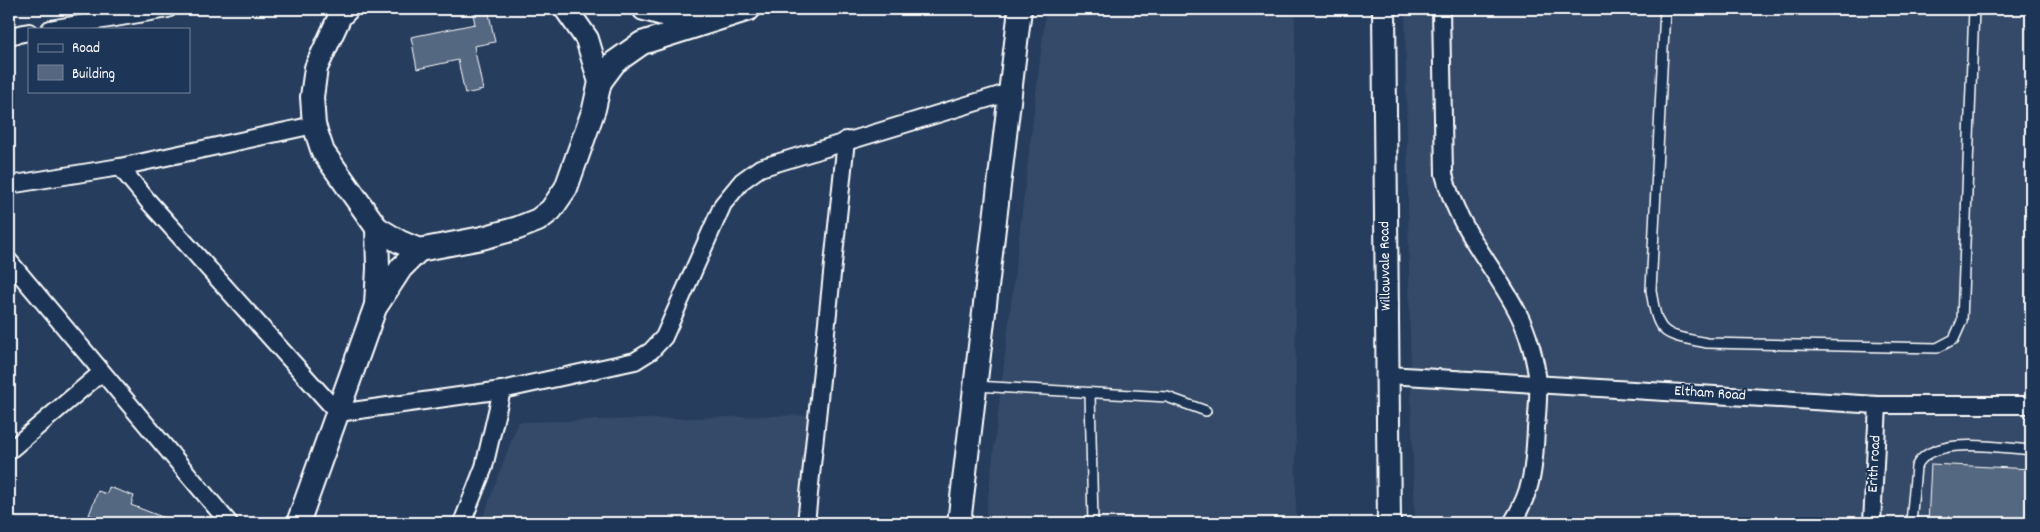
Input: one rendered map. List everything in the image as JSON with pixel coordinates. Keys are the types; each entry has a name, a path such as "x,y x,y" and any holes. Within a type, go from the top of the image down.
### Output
{"street":[{"path":"56,28 168,9"},
{"path":"566,9 588,38 600,82"},
{"path":"644,9 677,18 708,21"},
{"path":"342,11 316,68 312,97 314,125 322,152 377,228 400,242 419,250 482,238 538,220 551,210 566,188 594,109 600,82 615,62 642,43 749,9"},
{"path":"959,523 1020,9"},
{"name":"Willowvale Road","path":"1384,9 1389,523"},
{"path":"1440,9 1444,174 1456,213 1518,312 1530,345 1538,384 1532,482 1523,506 1512,523"},
{"path":"9,36 28,32"},
{"path":"338,413 502,390 635,361 651,351 664,337 723,204 742,181 760,168 846,140 1010,92"},
{"path":"9,185 120,167 314,125"},
{"path":"806,523 846,140"},
{"path":"120,167 155,209 338,413"},
{"path":"375,308 378,268 377,228"},
{"path":"298,523 375,308 401,268 419,250"},
{"path":"9,261 229,523"},
{"path":"9,451 102,372"},
{"name":"Eltham Road","path":"1388,376 1878,405 2031,405"},
{"path":"462,523 484,467 502,390"},
{"name":"Erith road","path":"1872,523 1878,405"}],"lane":[{"path":"1665,9 1651,290 1654,313 1660,328 1669,336 1707,343 1937,348 1954,339 1962,321 1974,9"},
{"path":"975,386 1167,397 1206,412"},
{"path":"1090,393 1093,523"},
{"path":"1911,523 1916,467 1920,459 1927,454 1942,448 1958,445 2031,450"}],"shaded area":[{"path":"1046,9 1295,9 1296,523 985,523"},
{"path":"1405,9 2031,9 2031,523 1415,523 1411,401"},
{"path":"809,415 797,523 481,523 518,422"}],"building":[{"path":"472,9 488,9 495,42 474,46 483,90 465,94 458,60 417,69 411,37 475,24"},
{"path":"1931,464 2031,469 2031,523 1928,523"},
{"path":"109,487 134,496 131,505 178,523 111,523 89,515 98,491 107,494"}]}
